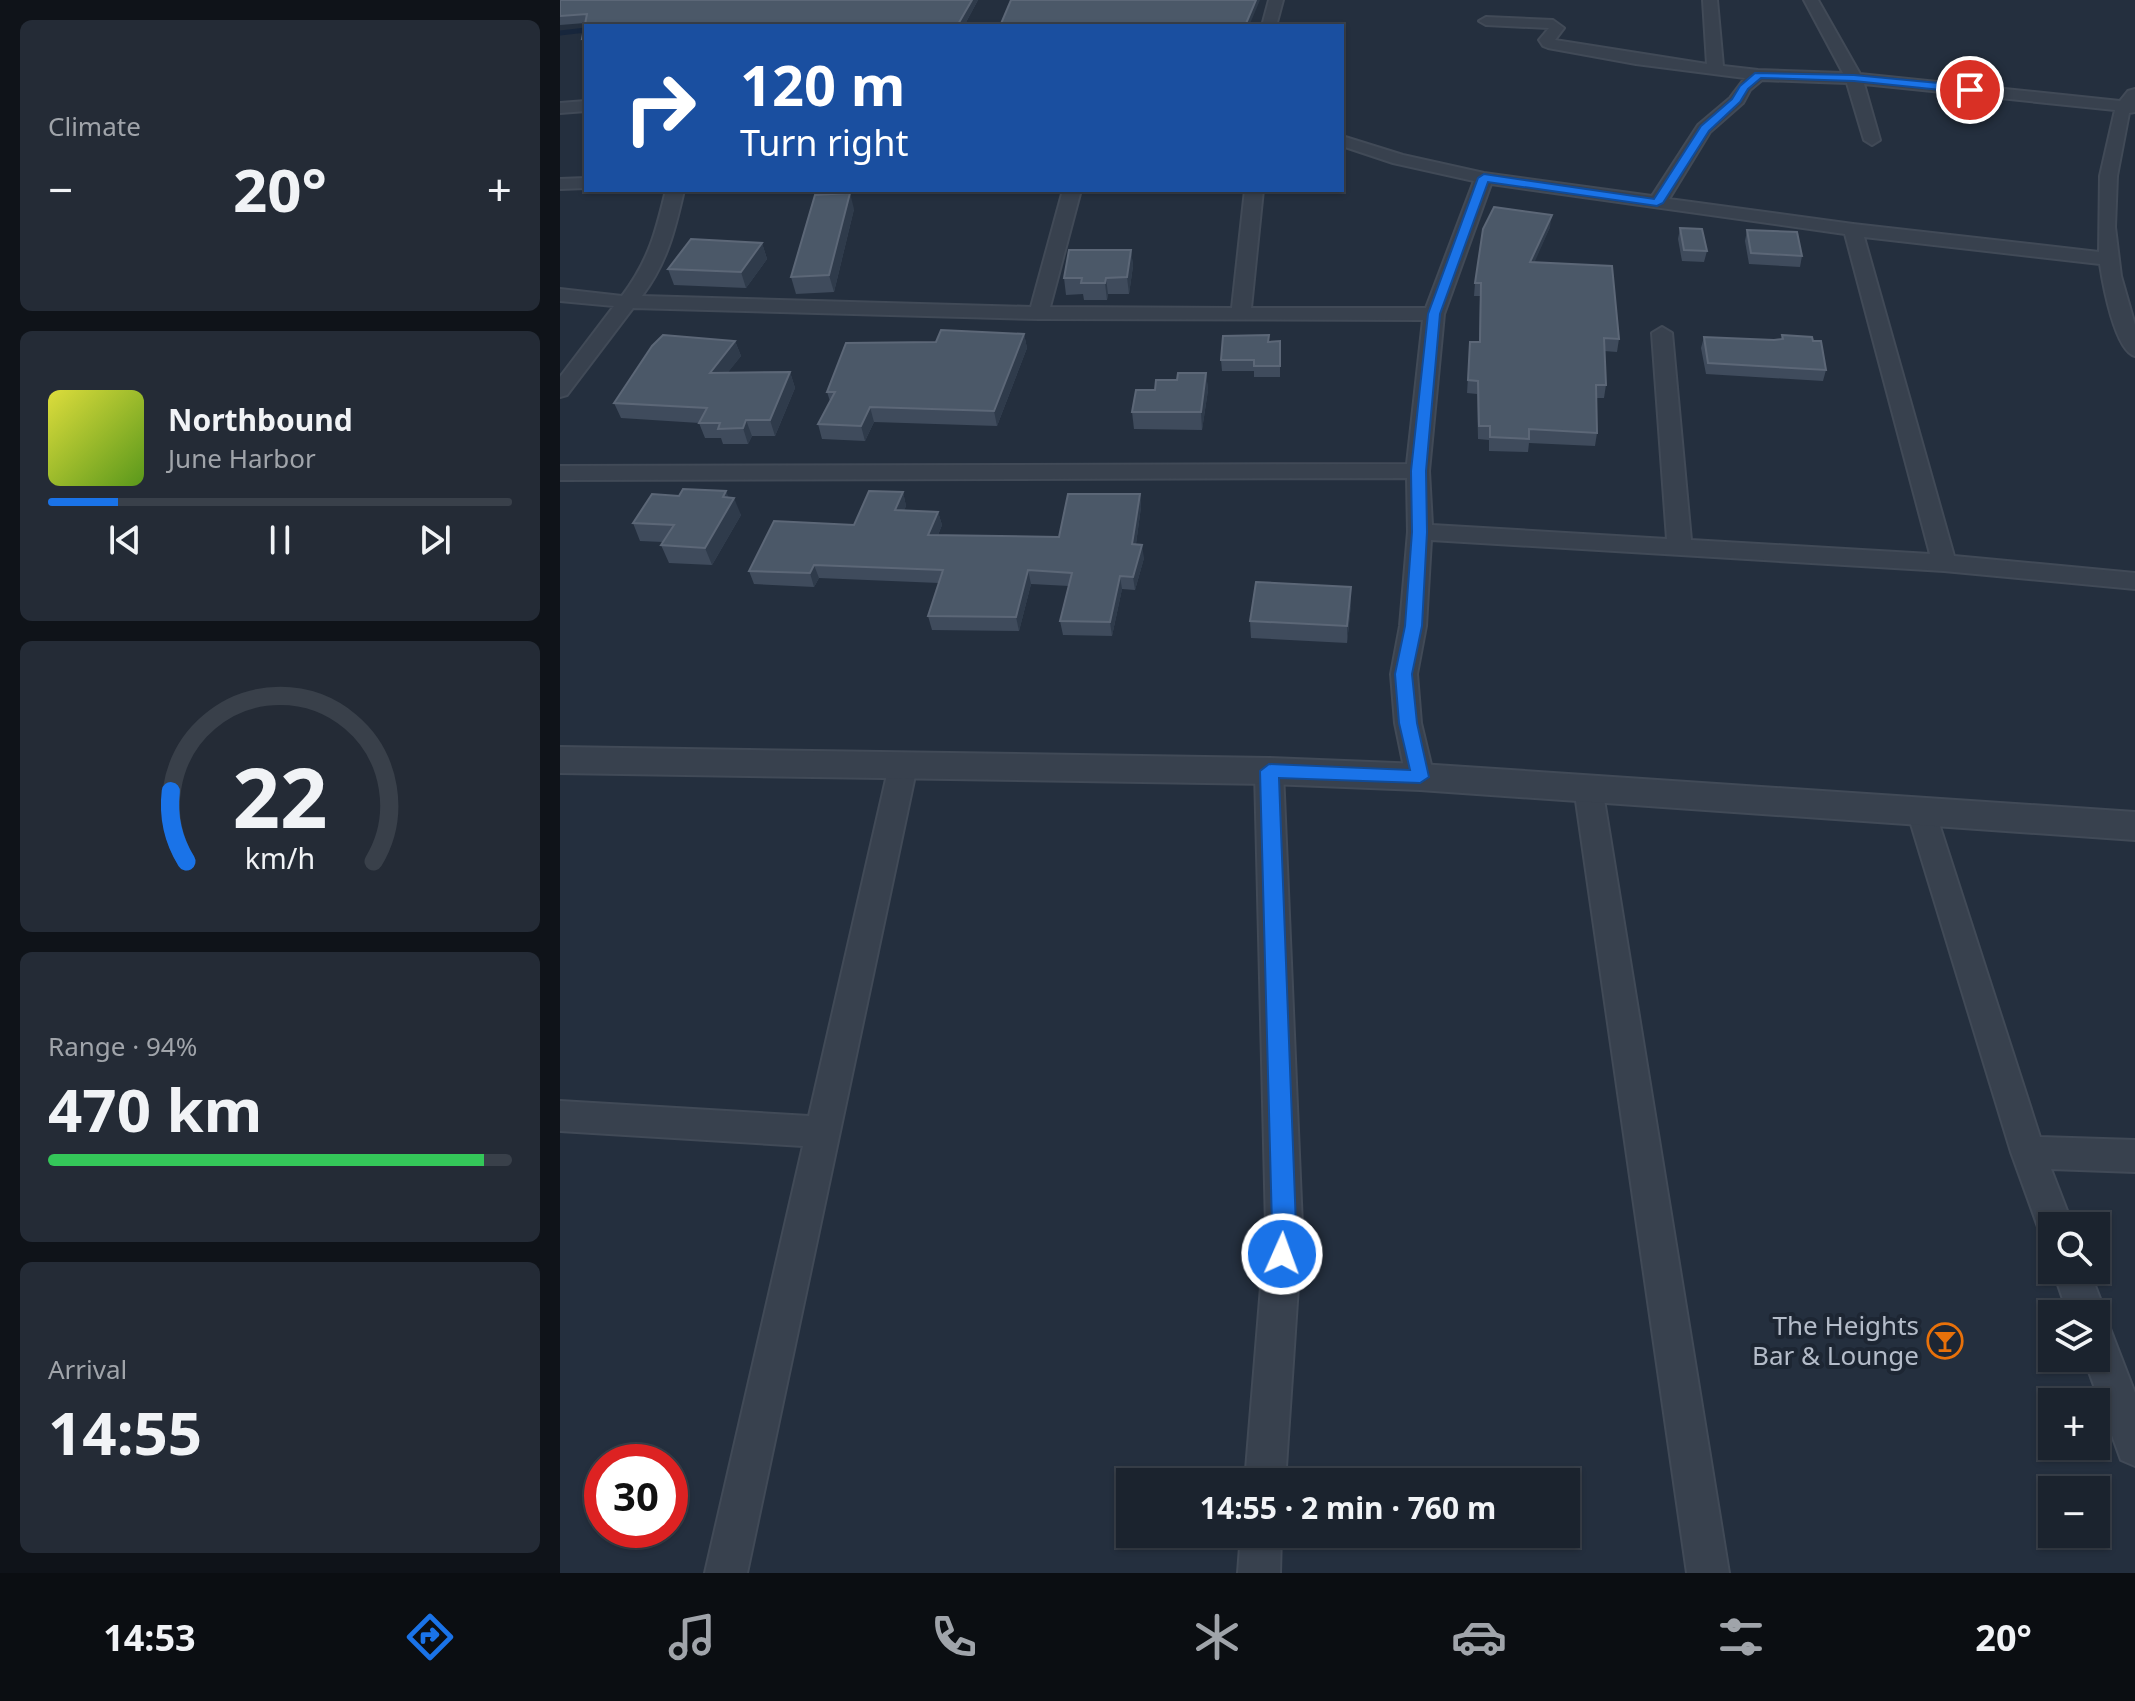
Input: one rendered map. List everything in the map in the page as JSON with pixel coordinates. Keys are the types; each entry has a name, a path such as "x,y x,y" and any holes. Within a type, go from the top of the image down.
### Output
{"street":[{"path":"1270,24 1276,0"},
{"path":"1710,0 1715,69"},
{"path":"1811,0 1854,78 1872,140"},
{"path":"1486,21 1553,24 1557,28 1547,40 1548,43 1758,75 1854,78 2131,101 2105,191 2107,259 2135,350"},
{"path":"1657,203 1704,129 1737,100 1743,88 1758,75"},
{"path":"560,108 584,106"},
{"path":"1344,142 1399,159 1484,178 1853,230 2107,259"},
{"path":"1420,777 1408,723 1404,674 1413,626 1420,532 1418,471 1434,314 1484,178"},
{"path":"560,184 584,183"},
{"path":"560,391 648,275 661,249 675,192"},
{"path":"1039,313 1071,192"},
{"path":"1241,313 1254,192"},
{"path":"1853,230 1944,563"},
{"path":"560,295 628,302 1039,313 1434,314"},
{"path":"1662,333 1680,549"},
{"path":"560,473 1418,471"},
{"path":"1420,532 1944,563 2135,581"},
{"path":"560,760 1269,771 1420,777 2135,826"},
{"path":"726,1573 903,766"},
{"path":"1266,1468 1284,1226 1269,771"},
{"path":"1588,787 1708,1573"},
{"path":"1921,811 2028,1152 2050,1212"},
{"path":"560,1116 823,1132"},
{"path":"2028,1152 2135,1156"},
{"path":"2108,1372 2135,1446"},
{"path":"1259,1573 1260,1548"}],"building":[{"path":"560,0 972,0 958,24 585,24 587,14 560,16"},
{"path":"1011,0 1256,0 1246,24 1001,24"},
{"path":"850,193 829,275 791,277 815,195"},
{"path":"1494,207 1552,215 1530,262 1612,266 1619,339 1604,338 1606,385 1596,385 1597,433 1529,429 1529,439 1490,437 1490,426 1479,426 1478,381 1468,380 1470,342 1480,342 1481,283 1475,283 1483,229"},
{"path":"1680,228 1702,229 1707,251 1684,250"},
{"path":"1747,230 1797,232 1802,256 1751,253"},
{"path":"691,239 762,243 741,272 668,269"},
{"path":"1069,250 1131,250 1127,277 1106,278 1105,283 1081,283 1082,278 1064,278"},
{"path":"941,330 1024,334 994,411 870,407 861,426 818,424 835,392 827,392 846,343 936,342"},
{"path":"663,335 735,341 710,373 790,372 770,420 746,420 743,428 718,429 720,423 699,423 707,408 614,403 652,346"},
{"path":"1269,335 1268,342 1280,341 1280,366 1254,366 1254,360 1221,360 1223,336"},
{"path":"1782,335 1812,337 1813,341 1821,341 1826,370 1708,363 1704,337 1774,340 1783,339"},
{"path":"1178,373 1206,373 1201,412 1132,412 1136,390 1155,390 1156,380 1177,380"},
{"path":"683,489 726,491 723,497 734,498 705,548 661,545 674,525 633,523 652,494 679,496"},
{"path":"869,491 903,492 895,510 938,512 928,535 1059,537 1068,494 1140,494 1132,544 1142,545 1133,577 1120,576 1110,622 1060,621 1072,573 1028,570 1016,617 928,616 943,570 814,565 810,573 749,571 774,521 854,525"},
{"path":"1256,582 1351,587 1347,626 1250,621"}],"waterway":[{"path":"560,33 584,30"}],"place":[{"name":"The Heights Bar & Lounge","path":"1945,1341"}],"route":[{"path":"1282,1254 1284,1226 1269,771 1420,777 1408,723 1404,674 1413,626 1420,532 1418,471 1434,314 1484,178 1657,203 1704,129 1737,100 1743,88 1758,75 1854,78 1970,90"}]}
